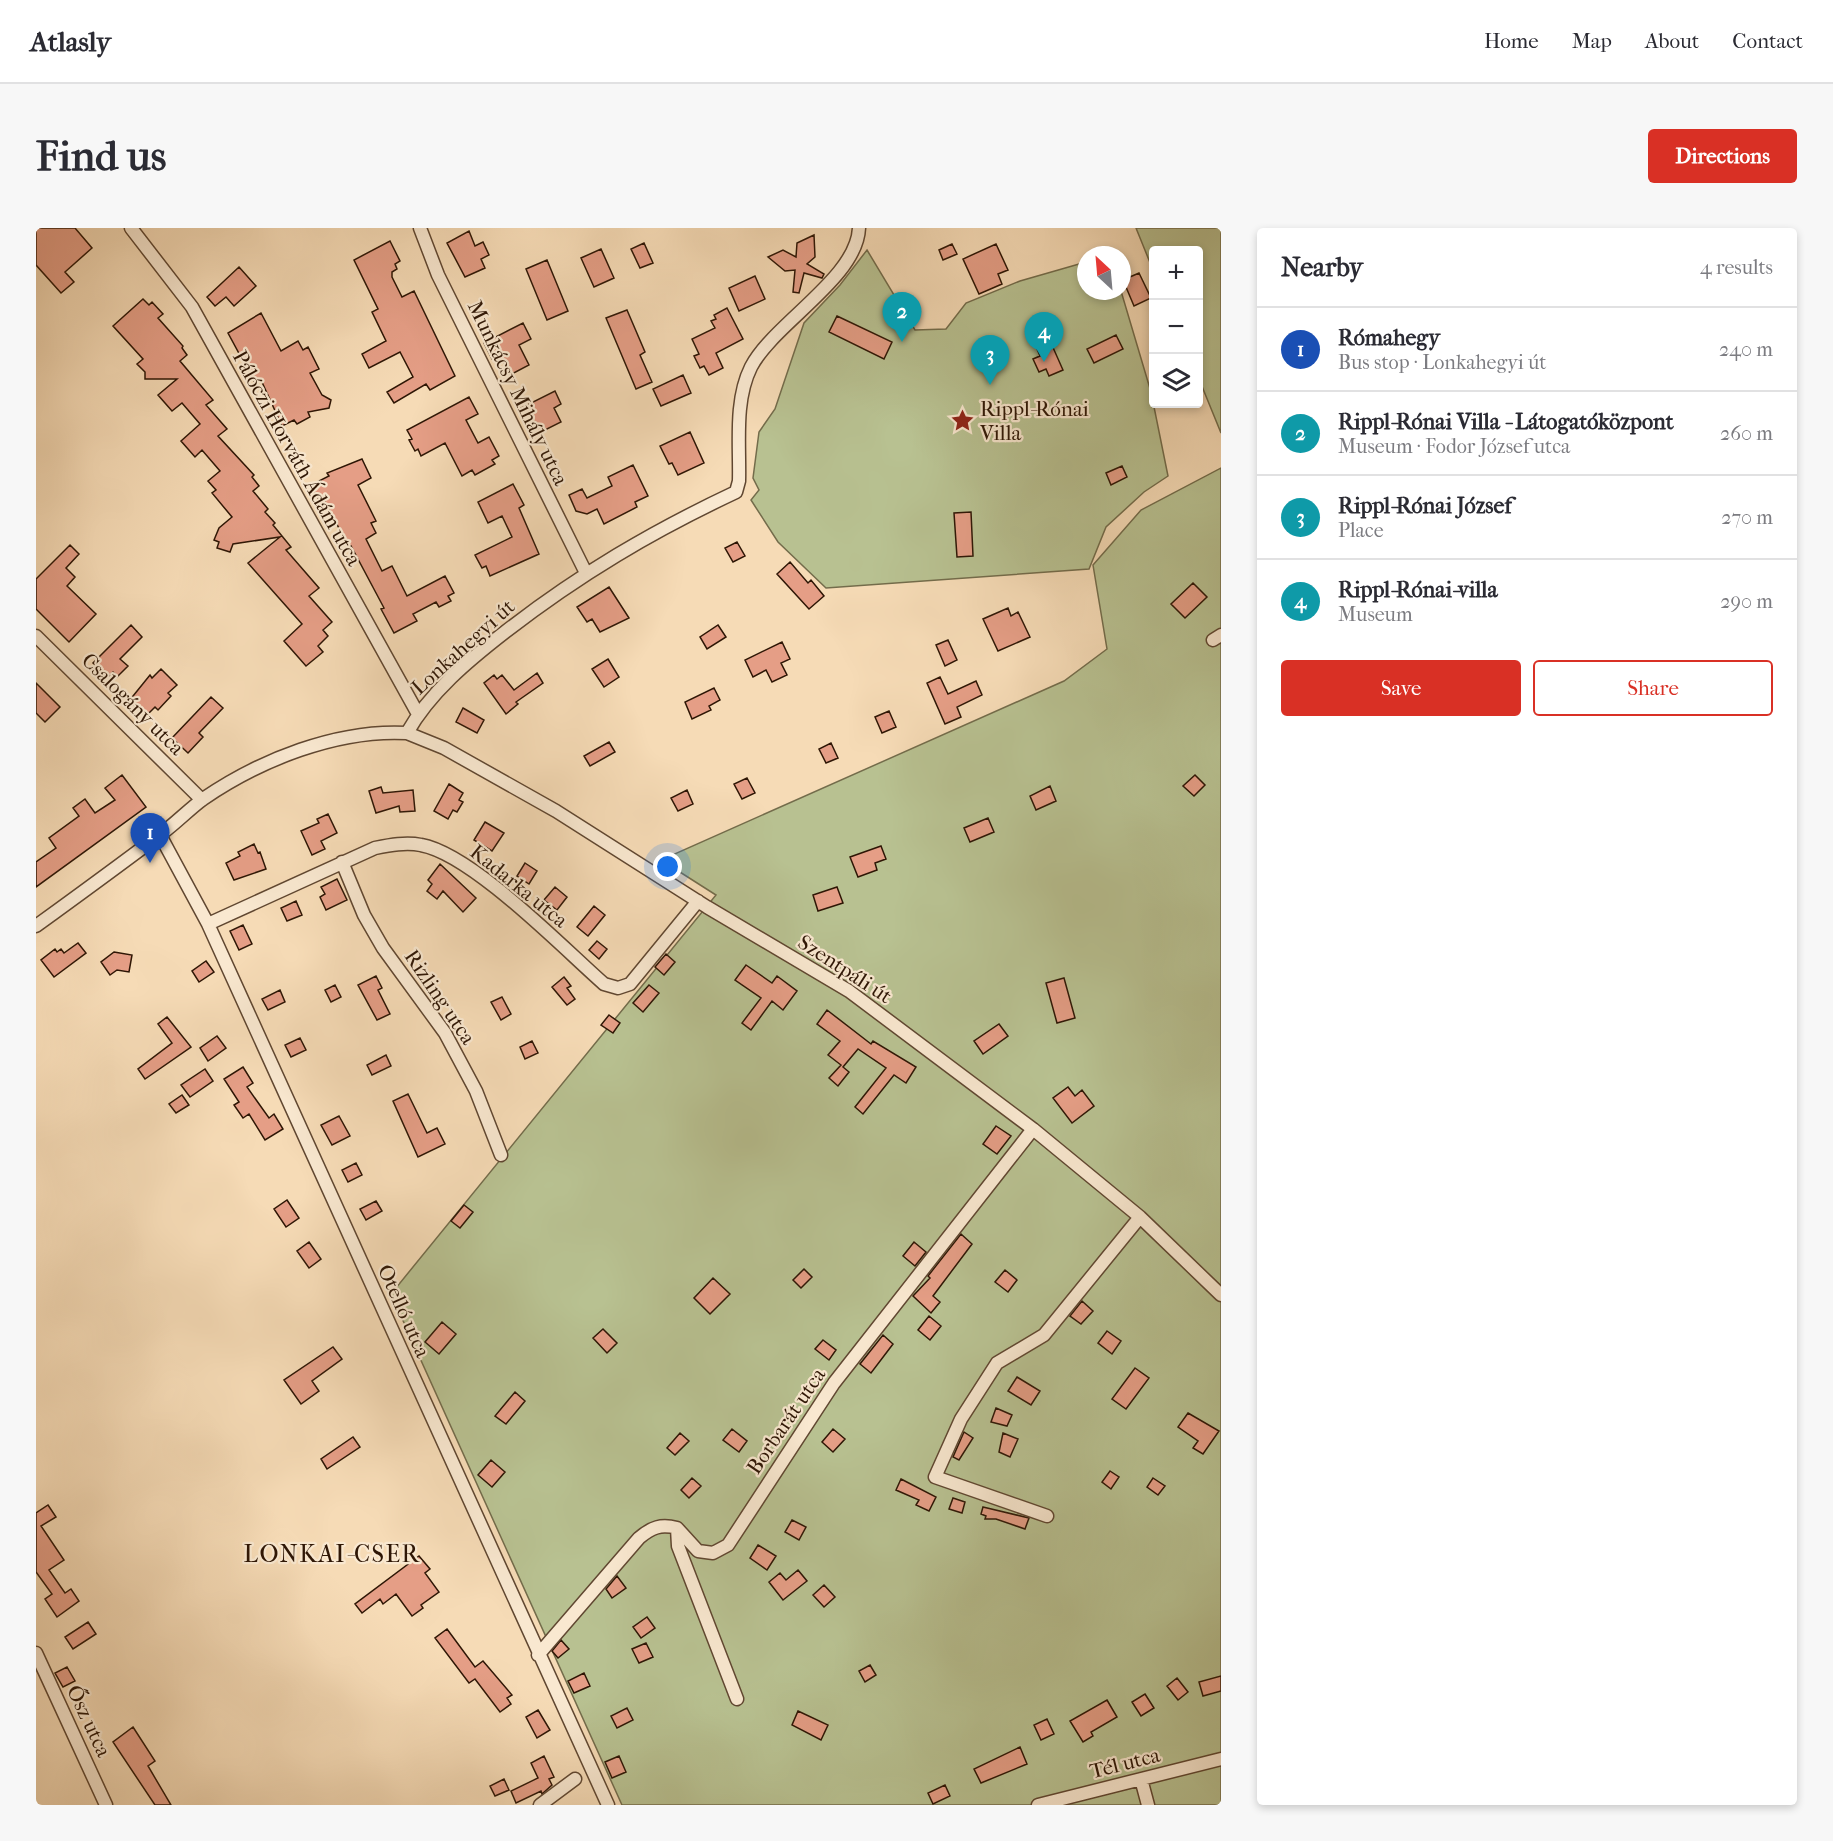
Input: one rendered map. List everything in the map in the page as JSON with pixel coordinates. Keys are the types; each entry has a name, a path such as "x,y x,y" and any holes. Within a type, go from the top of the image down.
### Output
{"street":[{"name":"Pálóczi Horváth Ádám utca","path":"131,228 192,307 418,714"},
{"name":"Munkácsy Mihály utca","path":"420,228 438,275 586,573"},
{"name":"Lonkahegyi út","path":"407,733 418,714 437,692 482,650 586,573 632,544 736,492 740,481 743,394 751,368 766,347 817,296 850,257 859,228"},
{"name":"Csalogány utca","path":"36,636 202,800"},
{"path":"36,926 160,835 202,800 243,775 293,753 346,737 386,732 407,733"},
{"name":"Szentpáli út","path":"407,733 444,748 514,787 849,991 1033,1129 1140,1217 1221,1295"},
{"name":"Otelló utca","path":"160,835 208,924 608,1805"},
{"name":"Kadarka utca","path":"208,924 375,848 397,844 421,845 446,853 478,874 604,984 618,988 630,984 698,901"},
{"name":"Rizling utca","path":"342,862 364,915 383,948 445,1033 476,1091 501,1155"},
{"name":"Borbarát utca","path":"677,1528 698,1551 713,1553 728,1545 834,1383 1033,1129"},
{"path":"1047,1516 935,1477 961,1419 997,1363 1044,1335 1140,1217"},
{"path":"538,1655 639,1538 651,1529 664,1525 677,1528 678,1546 737,1700"},
{"name":"Ősz utca","path":"36,1653 106,1805"},
{"name":"Tél utca","path":"1038,1805 1221,1759"},
{"path":"540,1805 575,1779"},
{"path":"1141,1779 1148,1805"}],"green space":[{"path":"1136,228 1221,228 1221,433 1203,389 1203,246 1149,246 1149,260"},
{"name":"Rippl-Rónai Villa","path":"867,250 915,330 946,329 966,303 1020,281 1077,265 1077,300 1124,300 1149,385 1149,408 1154,408 1168,476 1144,492 1106,527 1089,569 826,588 778,542 751,500 759,490 753,478 759,432 775,409 804,323 840,285"},
{"path":"1221,468 1221,1805 622,1805 391,1294 716,895 661,860 1064,681 1107,649 1093,565 1141,510"}],"building":[{"path":"36,228 75,228 92,248 65,272 74,282 61,293 36,265"},
{"path":"469,231 475,246 483,242 489,255 481,259 485,268 465,277 447,243"},
{"path":"814,235 815,257 807,264 824,274 822,278 804,273 799,293 793,292 795,270 785,271 768,257 783,250 796,257 797,243"},
{"path":"390,241 400,261 395,264 397,269 392,272 392,277 402,297 414,291 455,376 430,390 426,384 394,403 387,392 413,377 400,352 369,368 362,354 386,341 372,312 378,309 354,260"},
{"path":"644,243 653,263 640,268 631,249"},
{"path":"952,244 957,254 943,260 939,250"},
{"path":"996,244 1008,270 998,274 1002,284 979,294 963,259"},
{"path":"601,249 614,278 594,287 581,258"},
{"path":"547,260 568,311 547,320 526,269"},
{"path":"239,267 256,286 234,306 226,297 215,306 207,297"},
{"path":"1139,273 1149,294 1149,299 1134,306 1131,299 1131,276"},
{"path":"755,276 765,299 739,311 729,288"},
{"path":"143,299 149,305 152,302 163,314 158,318 183,346 187,355 180,361 213,400 206,405 227,429 218,436 254,475 252,477 259,486 253,491 268,509 265,512 275,523 273,525 291,547 286,550 319,588 309,596 332,622 323,630 328,636 318,646 323,652 306,666 284,641 302,624 248,563 280,537 233,544 230,552 217,548 219,542 214,540 219,528 232,517 212,493 216,490 208,481 220,471 202,450 195,457 181,441 200,424 182,403 172,411 158,395 177,379 145,379 145,372 137,364 143,359 113,326"},
{"path":"727,308 743,339 716,353 723,368 709,375 704,366 700,368 694,356 699,354 692,339 715,328 711,321 716,319 714,315"},
{"path":"627,310 645,352 640,355 652,382 636,389 606,318"},
{"path":"261,313 281,351 298,341 303,350 308,347 319,369 310,373 322,395 331,400 329,408 308,412 310,417 297,424 294,420 282,426 261,380 255,383 228,333"},
{"path":"837,316 892,342 884,359 829,332"},
{"path":"523,323 531,339 519,345 529,365 510,375 501,357 492,359 484,343"},
{"path":"1116,335 1123,349 1094,363 1087,349"},
{"path":"1051,343 1063,370 1049,376 1046,369 1039,372 1033,359 1040,356 1037,349"},
{"path":"683,375 691,393 661,406 653,389"},
{"path":"555,391 561,404 554,408 561,422 539,433 532,418 525,422 519,409"},
{"path":"469,397 478,414 466,420 478,443 489,437 499,456 492,460 495,464 475,475 472,470 462,476 445,443 421,456 409,440 412,439 407,430"},
{"path":"690,432 704,463 678,475 672,463 669,464 660,446"},
{"path":"362,459 371,478 358,485 376,521 371,523 376,533 366,539 382,571 392,566 407,596 445,576 454,593 448,596 451,601 439,607 436,602 413,614 417,621 394,633 381,609 384,608 351,546 349,547 325,502 321,504 311,485 329,476 327,473"},
{"path":"633,465 648,496 635,502 637,507 604,524 597,509 587,514 576,511 569,495 582,489 587,498 612,486 608,477"},
{"path":"1122,466 1127,477 1111,485 1106,473"},
{"path":"513,484 524,505 519,508 539,554 490,576 486,566 482,568 475,555 512,537 502,516 488,523 478,502"},
{"path":"971,512 973,556 957,557 954,513"},
{"path":"737,542 745,556 733,562 725,548"},
{"path":"70,545 79,554 66,568 75,577 67,586 96,614 69,642 36,609 36,579"},
{"path":"790,562 808,583 811,580 824,596 809,609 777,574"},
{"path":"1193,583 1207,597 1185,618 1171,604"},
{"path":"609,587 629,618 600,632 592,619 587,622 577,607"},
{"path":"1008,608 1011,616 1018,612 1030,637 998,651 983,619"},
{"path":"131,625 142,637 120,659 128,666 117,677 113,672 108,677 93,663"},
{"path":"718,625 726,637 707,649 700,637"},
{"path":"948,640 957,660 945,666 936,645"},
{"path":"782,642 790,659 781,663 787,675 772,682 766,670 753,677 745,660"},
{"path":"608,659 619,677 604,687 592,669"},
{"path":"161,669 177,685 168,693 171,696 158,710 155,707 145,717 129,701 150,675 152,678"},
{"path":"537,673 543,683 516,702 518,704 506,714 484,683 494,675 497,679 502,675 514,690"},
{"path":"940,677 948,694 976,681 982,695 957,707 961,717 945,724 927,683"},
{"path":"36,683 60,707 45,722 36,713"},
{"path":"714,688 720,700 709,706 711,710 692,719 685,702"},
{"path":"211,697 223,708 199,733 203,737 188,753 172,738"},
{"path":"463,708 484,720 477,733 456,722"},
{"path":"889,711 896,727 882,733 875,717"},
{"path":"609,742 615,752 590,766 584,756"},
{"path":"831,743 838,758 826,763 819,749"},
{"path":"122,775 146,807 36,887 36,862 56,848 49,838 79,816 73,808 85,799 95,813 115,800 105,788"},
{"path":"1195,775 1205,785 1194,796 1183,786"},
{"path":"747,778 755,793 742,799 734,784"},
{"path":"449,784 463,793 459,800 463,802 457,812 453,810 448,819 434,811"},
{"path":"1050,786 1056,801 1036,810 1030,796"},
{"path":"381,787 383,793 413,790 415,811 400,812 399,806 376,813 369,791"},
{"path":"687,790 693,804 678,811 671,798"},
{"path":"328,814 337,833 321,841 325,849 312,855 301,831 319,823 317,819"},
{"path":"988,818 994,832 970,842 964,828"},
{"path":"485,822 504,833 492,851 474,840"},
{"path":"254,844 258,853 260,852 266,869 234,880 226,863 240,856 238,852"},
{"path":"881,846 886,859 875,863 877,870 858,877 850,857"},
{"path":"525,863 537,871 529,884 517,876"},
{"path":"440,864 476,898 463,912 443,891 437,899 427,891 432,884 428,880"},
{"path":"337,879 347,900 326,910 320,897 325,894 321,887"},
{"path":"555,887 567,897 557,910 544,900"},
{"path":"837,887 843,903 818,911 813,895"},
{"path":"296,901 302,915 287,921 281,908"},
{"path":"594,906 605,915 588,936 577,927"},
{"path":"243,925 252,944 239,950 230,931"},
{"path":"597,941 607,949 599,959 589,950"},
{"path":"78,943 86,953 54,977 41,960 55,949 57,952 61,949 64,953"},
{"path":"114,952 132,955 129,972 117,970 110,975 101,962"},
{"path":"666,954 675,962 664,975 655,967"},
{"path":"206,961 214,972 199,982 192,971"},
{"path":"746,965 772,983 777,976 797,991 783,1010 772,1001 751,1030 742,1023 761,998 735,980"},
{"path":"376,976 382,988 378,990 390,1014 377,1020 358,985"},
{"path":"564,977 571,986 567,988 575,999 567,1005 552,987"},
{"path":"1064,978 1075,1018 1057,1023 1046,983"},
{"path":"335,985 341,997 331,1002 325,990"},
{"path":"649,985 659,993 643,1012 633,1003"},
{"path":"280,990 285,1002 268,1010 262,999"},
{"path":"502,997 511,1014 501,1020 491,1002"},
{"path":"827,1010 871,1044 873,1041 916,1067 906,1083 894,1075 863,1114 855,1107 886,1068 858,1049 843,1067 849,1072 838,1086 829,1078 841,1065 828,1055 840,1041 817,1024"},
{"path":"609,1015 620,1023 613,1033 601,1025"},
{"path":"167,1017 191,1047 145,1079 138,1069 172,1043 158,1024"},
{"path":"999,1024 1008,1036 983,1054 974,1041"},
{"path":"217,1036 226,1048 208,1061 200,1048"},
{"path":"300,1038 306,1050 291,1057 285,1045"},
{"path":"532,1041 538,1053 525,1059 520,1047"},
{"path":"386,1055 391,1066 372,1075 367,1065"},
{"path":"243,1067 253,1083 247,1087 269,1118 274,1114 283,1129 265,1140 249,1114 243,1118 234,1105 239,1102 224,1079"},
{"path":"205,1069 213,1081 190,1097 181,1085"},
{"path":"1068,1087 1075,1096 1082,1090 1094,1106 1072,1123 1053,1098"},
{"path":"408,1094 427,1133 437,1128 445,1144 418,1157 393,1101"},
{"path":"182,1095 189,1105 176,1113 169,1104"},
{"path":"339,1116 350,1136 332,1145 321,1125"},
{"path":"996,1126 1011,1136 997,1154 983,1144"},
{"path":"356,1163 362,1175 348,1182 342,1170"},
{"path":"287,1200 299,1218 286,1227 274,1209"},
{"path":"376,1201 382,1211 366,1220 360,1209"},
{"path":"464,1205 473,1212 460,1228 451,1221"},
{"path":"961,1234 972,1244 933,1296 940,1302 931,1313 913,1296 930,1278 928,1276"},
{"path":"309,1242 321,1259 309,1268 297,1251"},
{"path":"914,1242 926,1252 915,1266 903,1256"},
{"path":"804,1269 812,1277 801,1288 793,1280"},
{"path":"1005,1270 1017,1280 1008,1292 995,1282"},
{"path":"713,1278 730,1294 710,1314 694,1298"},
{"path":"1082,1301 1093,1311 1081,1324 1070,1316"},
{"path":"929,1316 941,1326 930,1340 918,1330"},
{"path":"442,1322 456,1334 439,1354 425,1342"},
{"path":"603,1329 617,1343 607,1353 593,1338"},
{"path":"1107,1331 1121,1341 1112,1354 1098,1343"},
{"path":"883,1335 893,1344 871,1373 860,1364"},
{"path":"823,1340 836,1350 829,1360 815,1349"},
{"path":"333,1347 342,1359 312,1381 319,1391 301,1404 284,1380"},
{"path":"1135,1368 1149,1378 1126,1409 1112,1399"},
{"path":"1017,1377 1040,1391 1031,1405 1008,1391"},
{"path":"515,1392 525,1401 506,1424 495,1416"},
{"path":"996,1408 1012,1415 1007,1426 991,1422"},
{"path":"1188,1413 1219,1431 1203,1454 1193,1448 1198,1441 1178,1427"},
{"path":"732,1429 747,1441 739,1452 723,1440"},
{"path":"833,1429 845,1439 833,1452 822,1442"},
{"path":"964,1432 973,1438 959,1460 953,1457"},
{"path":"680,1433 689,1441 675,1455 667,1448"},
{"path":"1003,1433 1018,1439 1010,1457 999,1452"},
{"path":"353,1437 360,1447 327,1469 321,1459"},
{"path":"491,1460 505,1472 492,1487 478,1475"},
{"path":"1110,1471 1119,1477 1111,1489 1102,1482"},
{"path":"692,1478 701,1486 689,1498 681,1490"},
{"path":"1153,1478 1165,1486 1158,1495 1147,1487"},
{"path":"901,1479 936,1497 929,1511 916,1505 919,1500 896,1490"},
{"path":"953,1498 965,1502 962,1513 949,1509"},
{"path":"48,1505 56,1517 41,1526 64,1560 49,1570 65,1593 71,1589 79,1601 57,1617 45,1599 52,1594 36,1572 36,1513"},
{"path":"983,1507 1029,1518 1025,1529 996,1519 985,1519 986,1516 981,1514"},
{"path":"792,1520 806,1527 799,1540 785,1532"},
{"path":"758,1545 776,1556 767,1570 750,1558"},
{"path":"419,1556 430,1569 425,1573 439,1592 421,1605 423,1608 412,1616 396,1594 383,1604 380,1599 362,1613 355,1604"},
{"path":"798,1570 807,1581 783,1600 769,1582 780,1573 786,1580"},
{"path":"617,1576 626,1588 612,1598 606,1589"},
{"path":"824,1585 835,1597 824,1607 813,1595"},
{"path":"647,1617 655,1628 641,1638 633,1627"},
{"path":"88,1622 96,1634 73,1649 65,1637"},
{"path":"447,1629 475,1667 483,1661 512,1695 507,1698 511,1704 500,1712 475,1679 469,1683 435,1638"},
{"path":"561,1640 569,1649 558,1658 552,1651"},
{"path":"646,1643 653,1657 639,1663 632,1649"},
{"path":"870,1665 876,1675 865,1682 859,1671"},
{"path":"67,1667 75,1681 63,1687 55,1673"},
{"path":"584,1673 590,1686 574,1693 568,1681"},
{"path":"1221,1676 1221,1691 1203,1696 1199,1682"},
{"path":"1177,1678 1188,1692 1178,1700 1167,1686"},
{"path":"1145,1694 1154,1708 1141,1716 1132,1702"},
{"path":"1107,1700 1117,1717 1091,1732 1093,1736 1083,1742 1070,1721"},
{"path":"627,1708 633,1720 617,1728 611,1716"},
{"path":"538,1710 550,1730 537,1738 526,1717"},
{"path":"798,1711 828,1725 821,1740 792,1725"},
{"path":"1047,1719 1054,1734 1041,1740 1034,1725"},
{"path":"133,1727 155,1761 148,1766 171,1805 155,1805 113,1742"},
{"path":"1020,1747 1027,1764 981,1783 974,1769"},
{"path":"544,1756 554,1777 549,1779 552,1785 542,1794 541,1791 516,1803 511,1791 538,1778 531,1763"},
{"path":"619,1756 626,1772 612,1778 605,1762"},
{"path":"504,1779 509,1790 495,1796 490,1786"},
{"path":"945,1785 950,1796 933,1804 928,1793"}],"place":[{"name":"Rippl-Rónai Villa - Látogatóközpont","path":"902,342"},
{"name":"Rippl-Rónai-villa","path":"1044,362"},
{"name":"Rippl-Rónai József","path":"990,385"},
{"name":"Rippl-Rónai Villa","path":"962,421"},
{"name":"Rómahegy","path":"150,863"}],"district":[{"name":"LONKAI-CSER","path":"332,1554"}]}
